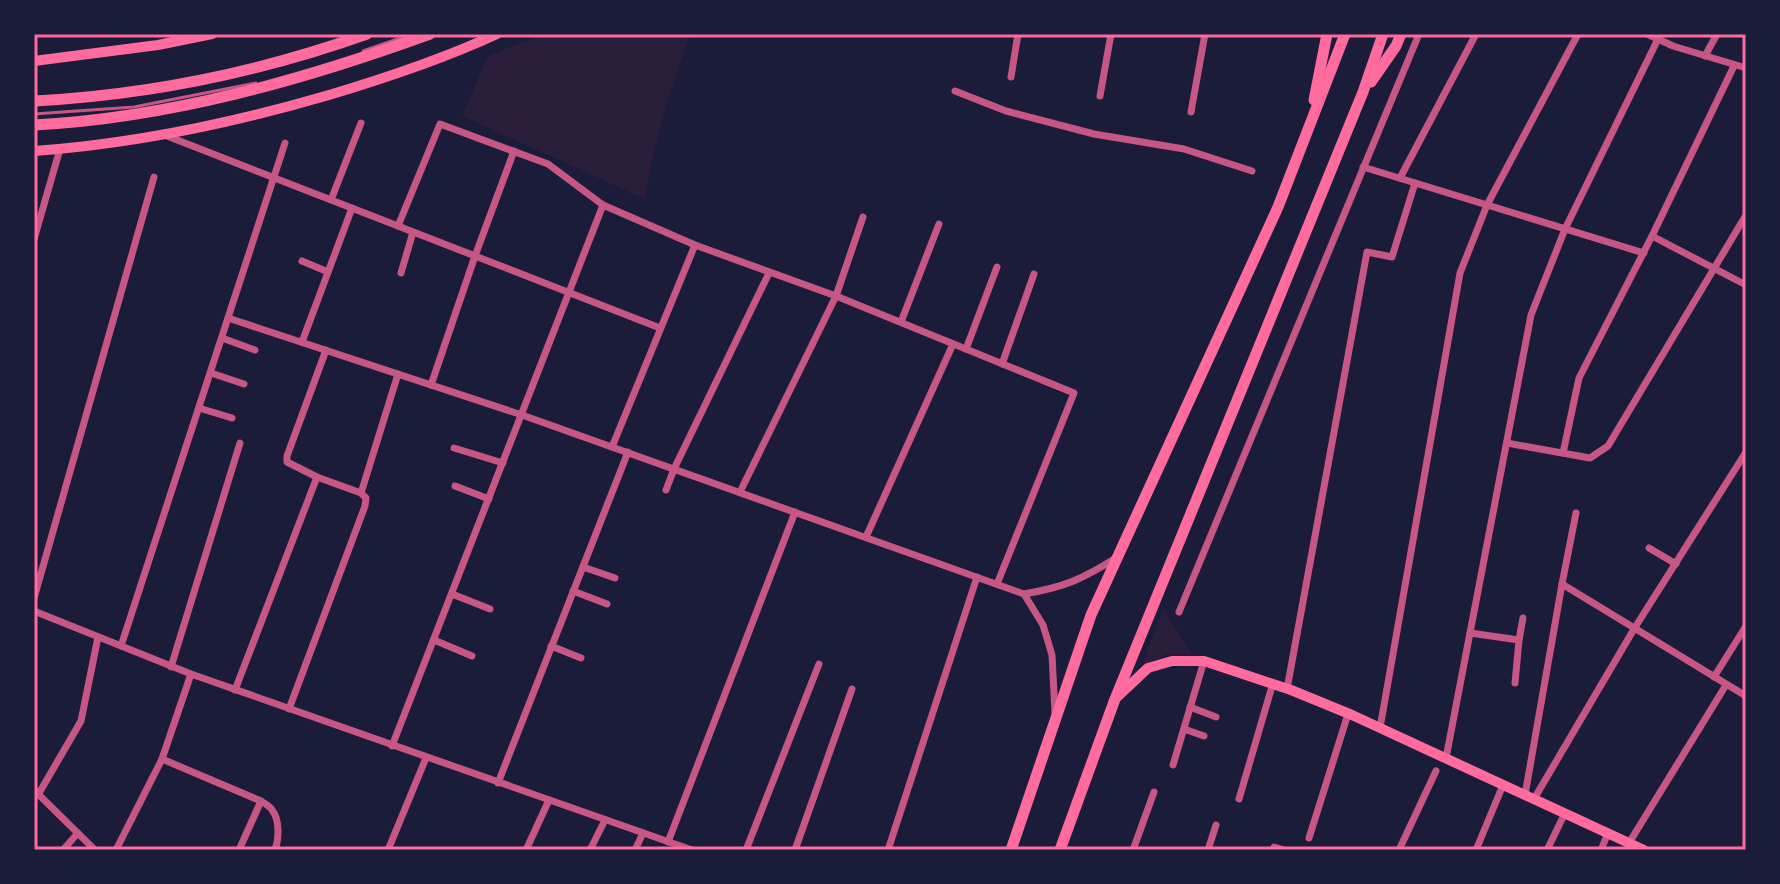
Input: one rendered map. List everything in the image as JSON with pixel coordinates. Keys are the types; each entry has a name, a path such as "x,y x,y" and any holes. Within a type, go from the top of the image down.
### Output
{"highway":[{"path":"34,101 174,86 289,59 367,34"},
{"path":"34,125 152,111 273,85 355,61 430,34"},
{"path":"1309,130 1327,34"},
{"path":"1011,850 1091,615 1278,207 1345,34"},
{"path":"1060,850 1115,699 1363,92 1383,34"},
{"path":"1363,92 1401,34"}],"main road":[{"path":"34,61 158,45 212,34"},
{"path":"34,151 146,139 249,117 372,82 497,34"},
{"path":"34,54 49,60"},
{"path":"1115,699 1148,668 1172,661 1204,661 1273,683 1348,714 1644,850"}],"street":[{"path":"1011,77 1018,34"},
{"path":"1100,96 1111,34"},
{"path":"1191,112 1205,34"},
{"path":"1179,612 1419,34"},
{"path":"1400,178 1476,34"},
{"path":"1380,728 1460,273 1487,205 1578,34"},
{"path":"1647,34 1673,46 1746,68"},
{"path":"1673,46 1678,34"},
{"path":"1705,56 1717,34"},
{"path":"1446,758 1531,315 1565,229 1658,39"},
{"path":"1563,453 1579,378 1644,253 1734,66"},
{"path":"955,91 1006,111 1094,134 1184,149 1252,171"},
{"path":"331,200 361,123"},
{"path":"398,226 440,124 548,164 603,205 695,245 836,296 1074,393 997,584"},
{"path":"165,135 660,328"},
{"path":"121,646 285,143"},
{"path":"34,239 60,149"},
{"path":"431,385 514,151"},
{"path":"1363,167 1644,253"},
{"path":"34,598 154,177"},
{"path":"1287,689 1367,252 1392,257 1415,183"},
{"path":"392,746 603,205"},
{"path":"302,342 352,208"},
{"path":"1507,443 1590,458 1608,446 1746,215"},
{"path":"740,492 836,296 863,217"},
{"path":"901,322 939,224"},
{"path":"401,273 413,232"},
{"path":"1652,236 1745,283"},
{"path":"612,447 695,245"},
{"path":"302,261 328,272"},
{"path":"966,349 997,267"},
{"path":"666,490 769,273"},
{"path":"1002,364 1034,274"},
{"path":"228,318 522,415 1024,594 1055,588 1085,577 1117,557"},
{"path":"222,338 255,350"},
{"path":"866,537 953,344"},
{"path":"326,350 287,462 364,495"},
{"path":"211,373 244,384"},
{"path":"289,709 365,506 364,495 398,374"},
{"path":"199,408 232,418"},
{"path":"171,667 240,443"},
{"path":"454,448 503,463"},
{"path":"498,783 628,452"},
{"path":"1530,797 1746,452"},
{"path":"235,690 317,477"},
{"path":"455,486 489,499"},
{"path":"668,842 795,512"},
{"path":"1530,797 1562,584 1576,513"},
{"path":"1649,548 1676,564"},
{"path":"583,567 615,578"},
{"path":"888,850 977,577"},
{"path":"1562,584 1746,696"},
{"path":"573,591 607,604"},
{"path":"452,594 490,609"},
{"path":"1024,594 1043,625 1052,655 1056,718"},
{"path":"34,611 171,667 692,850"},
{"path":"1515,683 1523,618"},
{"path":"1714,677 1746,626"},
{"path":"1470,633 1519,640"},
{"path":"95,850 36,792 81,721 98,637"},
{"path":"434,640 472,656"},
{"path":"551,646 581,658"},
{"path":"1173,765 1204,661"},
{"path":"746,850 819,664"},
{"path":"116,850 162,759 191,674"},
{"path":"1239,799 1273,683"},
{"path":"1629,843 1726,685"},
{"path":"795,850 852,689"},
{"path":"1190,707 1216,717"},
{"path":"1309,838 1348,714"},
{"path":"1184,729 1204,736"},
{"path":"388,850 426,758"},
{"path":"162,759 261,801 273,811 277,824 278,843 275,850"},
{"path":"1399,850 1436,771"},
{"path":"1476,850 1503,785"},
{"path":"1133,850 1154,792"},
{"path":"526,850 549,800"},
{"path":"239,850 261,801"},
{"path":"1547,850 1565,813"},
{"path":"590,850 605,820"},
{"path":"1208,850 1216,825"},
{"path":"63,850 78,833"},
{"path":"635,850 643,833"},
{"path":"1601,850 1608,833"},
{"path":"1274,847 1284,850"}],"lane":[{"path":"34,114 134,107 271,80 319,67 412,34"}],"shaded area":[{"path":"545,34 691,34 664,115 645,199 462,116 488,56"},
{"path":"1163,608 1192,655 1168,654 1142,665"}]}
